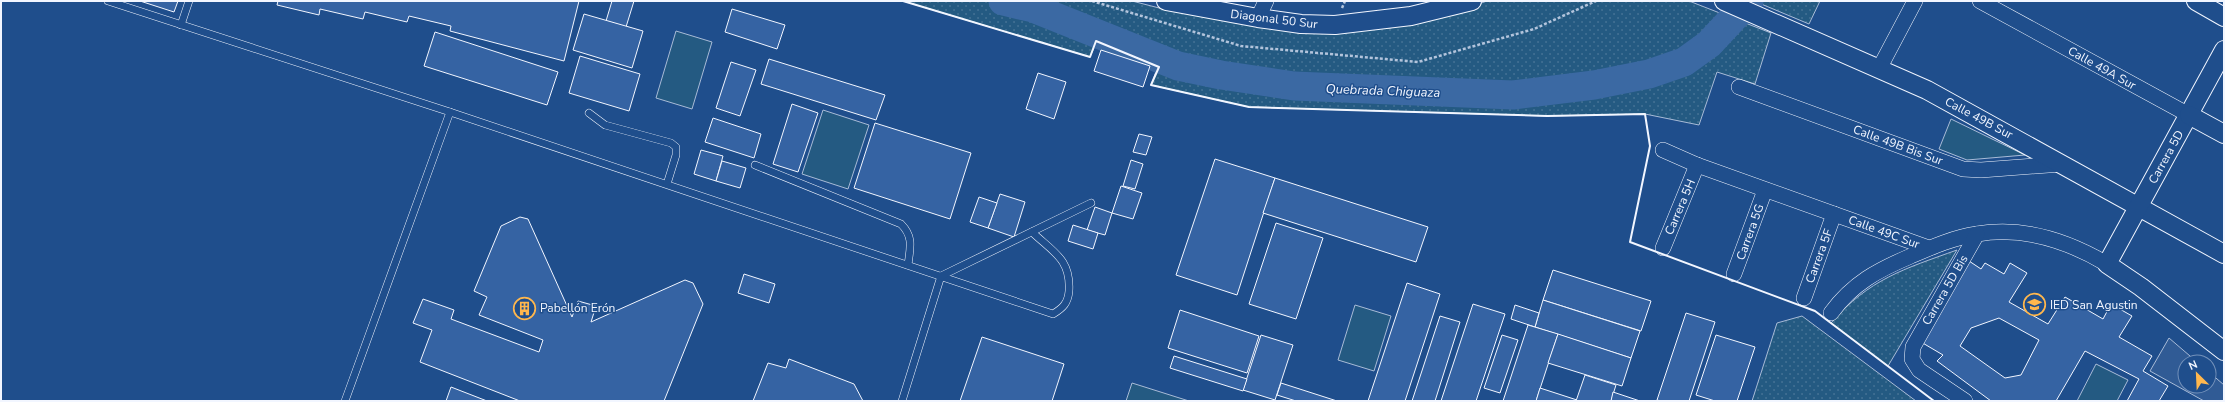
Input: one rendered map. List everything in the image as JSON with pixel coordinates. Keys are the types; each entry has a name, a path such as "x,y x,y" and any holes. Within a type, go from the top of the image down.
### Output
{"street":[{"path":"1258,18 1266,1"},
{"name":"Diagonal 50 Sur","path":"1177,2 1258,18 1301,24 1335,25 1411,16 1472,1"},
{"name":"Calle 49B Sur","path":"1724,1 1879,69 1964,110 2224,254"},
{"path":"1879,69 1915,1"},
{"name":"Calle 49A Sur","path":"1980,1 2224,134"},
{"path":"2196,1 2224,17"},
{"name":"Carrera 5D","path":"2107,264 2224,50"},
{"name":"Calle 49B Bis Sur","path":"1739,87 1963,169 1981,170 2062,164"},
{"name":"Calle 49C Sur","path":"1663,150 1697,165 1929,248 1977,234 2000,232 2040,236 2069,244 2107,264 2141,287 2224,351"},
{"name":"Carrera 5H","path":"1662,248 1697,165"},
{"name":"Carrera 5G","path":"1734,274 1765,190"},
{"name":"Carrera 5F","path":"1804,298 1834,214"},
{"name":"Carrera 5D Bis","path":"1965,401 1919,370 1912,359 1913,347 1977,234"},
{"path":"1831,313 1845,294 1865,279 1892,264 1929,248"}],"lane":[{"path":"108,1 450,112 1053,314 1063,308 1069,298 1070,280 1068,267 1032,232"},
{"path":"181,25 189,1"},
{"path":"345,401 450,112"},
{"path":"589,113 605,125 671,143 676,148 676,155 667,184"},
{"path":"755,165 901,224 908,231 911,240 908,265"},
{"path":"902,401 941,276 1091,203"}],"shaded area":[{"path":"903,1 1132,1 1163,9 1321,32 1390,28 1456,12 1487,1 1689,1 1771,33 1755,84 1717,72 1699,125 1645,114 1547,116 1249,107 1151,85 1158,66 1097,41 1090,57"},
{"path":"1754,1 1820,1 1809,24"},
{"path":"676,31 712,42 692,109 656,98"},
{"path":"823,110 869,125 848,189 802,174"},
{"path":"1951,119 2025,155 1967,160 1939,149"},
{"path":"1957,250 1888,366 1831,323 1859,296 1888,277 1920,263"},
{"path":"1355,305 1391,316 1374,371 1338,360"},
{"path":"1802,316 1916,401 1752,401 1777,323"},
{"path":"2169,338 2188,354 2177,354 2177,386 2150,371"},
{"path":"2096,364 2128,380 2117,401 2077,401"},
{"path":"2217,379 2224,385 2224,401 2204,401 2191,394 2217,394"},
{"path":"1132,383 1189,401 1126,401"}],"building":[{"path":"140,1 178,1 174,12"},
{"path":"278,1 579,1 564,61 450,31 451,26 409,16 407,22 365,12 363,19 320,9 319,15 277,5"},
{"path":"612,1 634,1 626,27 606,21"},
{"path":"732,9 785,25 777,49 725,32"},
{"path":"584,14 643,31 632,68 573,50"},
{"path":"435,32 558,72 547,105 424,66"},
{"path":"1101,50 1150,66 1143,87 1094,71"},
{"path":"580,56 640,74 629,111 569,93"},
{"path":"769,59 885,95 876,120 761,84"},
{"path":"731,62 756,70 740,116 716,108"},
{"path":"1038,73 1066,82 1054,119 1026,109"},
{"path":"792,104 818,113 798,172 773,164"},
{"path":"713,118 761,134 754,158 705,142"},
{"path":"875,123 971,153 950,219 854,188"},
{"path":"1139,134 1152,137 1146,155 1133,152"},
{"path":"701,150 723,156 716,181 694,174"},
{"path":"1215,159 1275,178 1237,295 1176,275"},
{"path":"1131,160 1143,164 1135,189 1123,186"},
{"path":"722,161 746,168 740,188 716,181"},
{"path":"1275,178 1428,227 1416,262 1263,213"},
{"path":"1121,186 1142,193 1133,219 1112,213"},
{"path":"1000,194 1025,202 1014,237 988,228"},
{"path":"979,197 997,203 988,228 970,222"},
{"path":"1095,207 1112,213 1105,235 1087,230"},
{"name":"Pabellón Erón","path":"520,217 528,219 572,317 578,301 596,306 591,322 685,280 693,283 703,304 664,401 520,401 420,362 432,330 413,323 423,299 454,310 451,319 539,352 543,340 479,315 487,297 474,291 501,226"},
{"path":"1276,223 1323,238 1296,319 1249,304"},
{"path":"1073,225 1098,233 1093,249 1068,241"},
{"path":"1969,261 1981,269 1985,263 2004,274 2010,263 2027,273 2009,302 2048,324 2065,297 2103,319 2111,304 2132,316 2119,337 2152,356 2143,371 2168,386 2159,401 2127,401 2139,379 2085,351 2056,401 1991,401 1937,361 1943,355 1921,342","holes":["1999,318 2039,340 2021,375 2005,378 1960,346 1971,328"]},
{"path":"1553,270 1651,301 1641,331 1543,300"},
{"path":"744,274 775,284 769,303 738,293"},
{"path":"1407,283 1440,294 1405,401 1368,401"},
{"path":"1543,300 1640,331 1631,358 1535,327"},
{"path":"1473,304 1505,314 1476,401 1441,401"},
{"path":"1515,305 1539,313 1535,327 1511,319"},
{"path":"1180,310 1259,336 1247,373 1168,348"},
{"path":"1686,313 1715,322 1689,401 1657,400"},
{"path":"1440,316 1460,322 1435,401 1412,401"},
{"path":"1528,325 1558,334 1536,401 1503,401"},
{"path":"1558,334 1631,358 1622,386 1548,363"},
{"path":"1261,335 1293,345 1275,400 1243,390"},
{"path":"1502,335 1518,340 1500,393 1484,388"},
{"path":"1716,335 1755,347 1737,401 1715,401 1696,395"},
{"path":"982,337 1064,364 1052,401 960,401"},
{"path":"1174,356 1247,379 1243,391 1170,368"},
{"path":"789,359 854,384 863,401 753,401 768,363 786,368"},
{"path":"1585,375 1616,385 1611,401 1576,401"},
{"path":"1281,383 1337,401 1296,401 1277,395"},
{"path":"451,387 487,401 446,401"},
{"path":"1540,388 1577,400 1536,401"},
{"path":"1613,392 1640,401 1611,401"}],"waterway":[{"name":"Quebrada Chiguaza","path":"1003,1 1033,8 1178,66 1221,75 1294,86 1513,95 1594,85 1649,74 1684,62 1709,44 1749,1"}],"wall":[{"path":"903,1 1090,57 1096,41 1159,67 1151,85 1249,107 1547,116 1645,114 1650,146 1630,242 1815,311 1934,401"}],"place":[{"name":"IED San Agustin","path":"2035,305"},
{"name":"Pabellón Erón","path":"525,308"}]}
